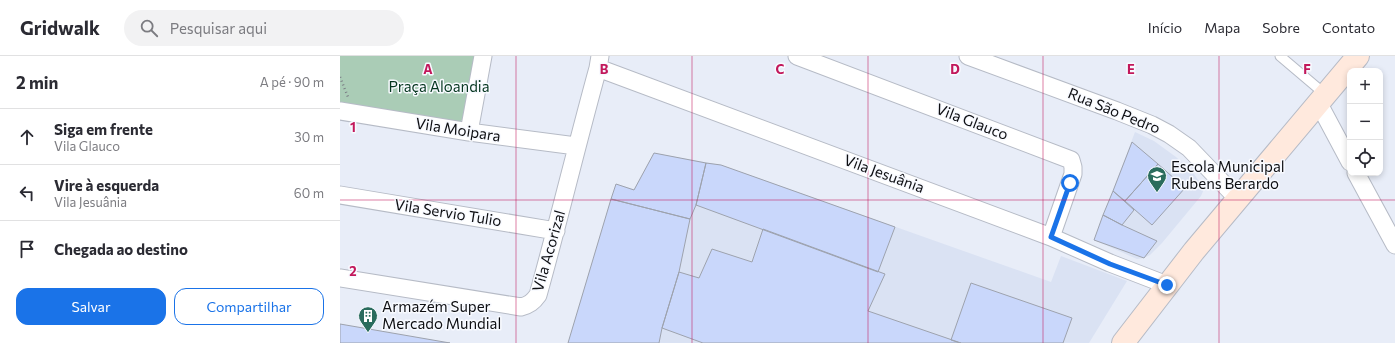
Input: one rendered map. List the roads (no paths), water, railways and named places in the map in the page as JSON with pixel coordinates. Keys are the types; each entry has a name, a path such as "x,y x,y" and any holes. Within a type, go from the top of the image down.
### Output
{"main road":[{"path":"1123,343 1167,285 1358,56"}],"street":[{"path":"469,132 483,56"},
{"name":"Vila Glauco","path":"797,56 1071,160 1073,174 1051,237"},
{"name":"Rua São Pedro","path":"968,56 1116,111 1164,131 1189,148 1239,200"},
{"name":"Vila Jesuânia","path":"599,62 1051,237 1110,264 1167,285"},
{"name":"Vila Acorizal","path":"340,278 521,307 528,306 534,301 538,295 556,231 576,146 599,62"},
{"path":"1322,100 1347,155"},
{"name":"Vila Moipara","path":"340,111 469,132 576,146"},
{"path":"1358,176 1395,245"},
{"name":"Vila Servio Tulio","path":"340,195 556,231"}],"lane":[{"path":"1280,56 1322,100"}],"place":[{"name":"Escola Municipal Rubens Berardo","path":"1157,193"},
{"name":"Armazém Super Mercado Mundial","path":"368,333"}],"park label":[{"name":"Praça Aloandia","path":"439,87"}]}
